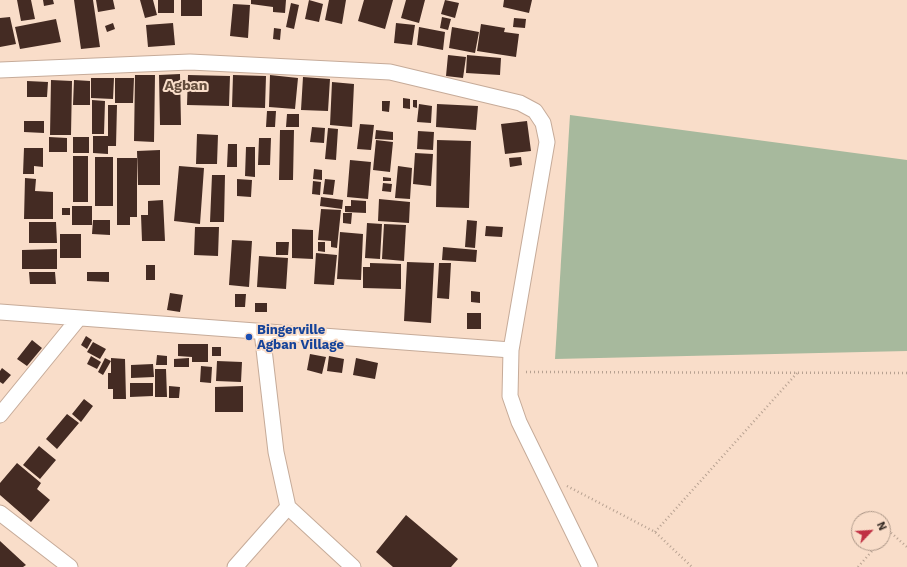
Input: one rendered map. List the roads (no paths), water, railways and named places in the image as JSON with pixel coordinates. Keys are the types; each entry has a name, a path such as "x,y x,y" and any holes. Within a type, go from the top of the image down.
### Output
{"street":[{"path":"0,70 190,62 390,72 520,103 535,111 543,123 547,142 511,350 510,396 513,409 590,567"},
{"path":"0,312 511,350"},
{"path":"0,415 79,318"},
{"path":"262,332 276,452 288,507 353,567"},
{"path":"235,567 288,507"},
{"path":"0,513 70,567"}],"place":[{"name":"Bingerville Agban Village","path":"249,337"}],"district":[{"name":"Agban","path":"186,86"}]}
